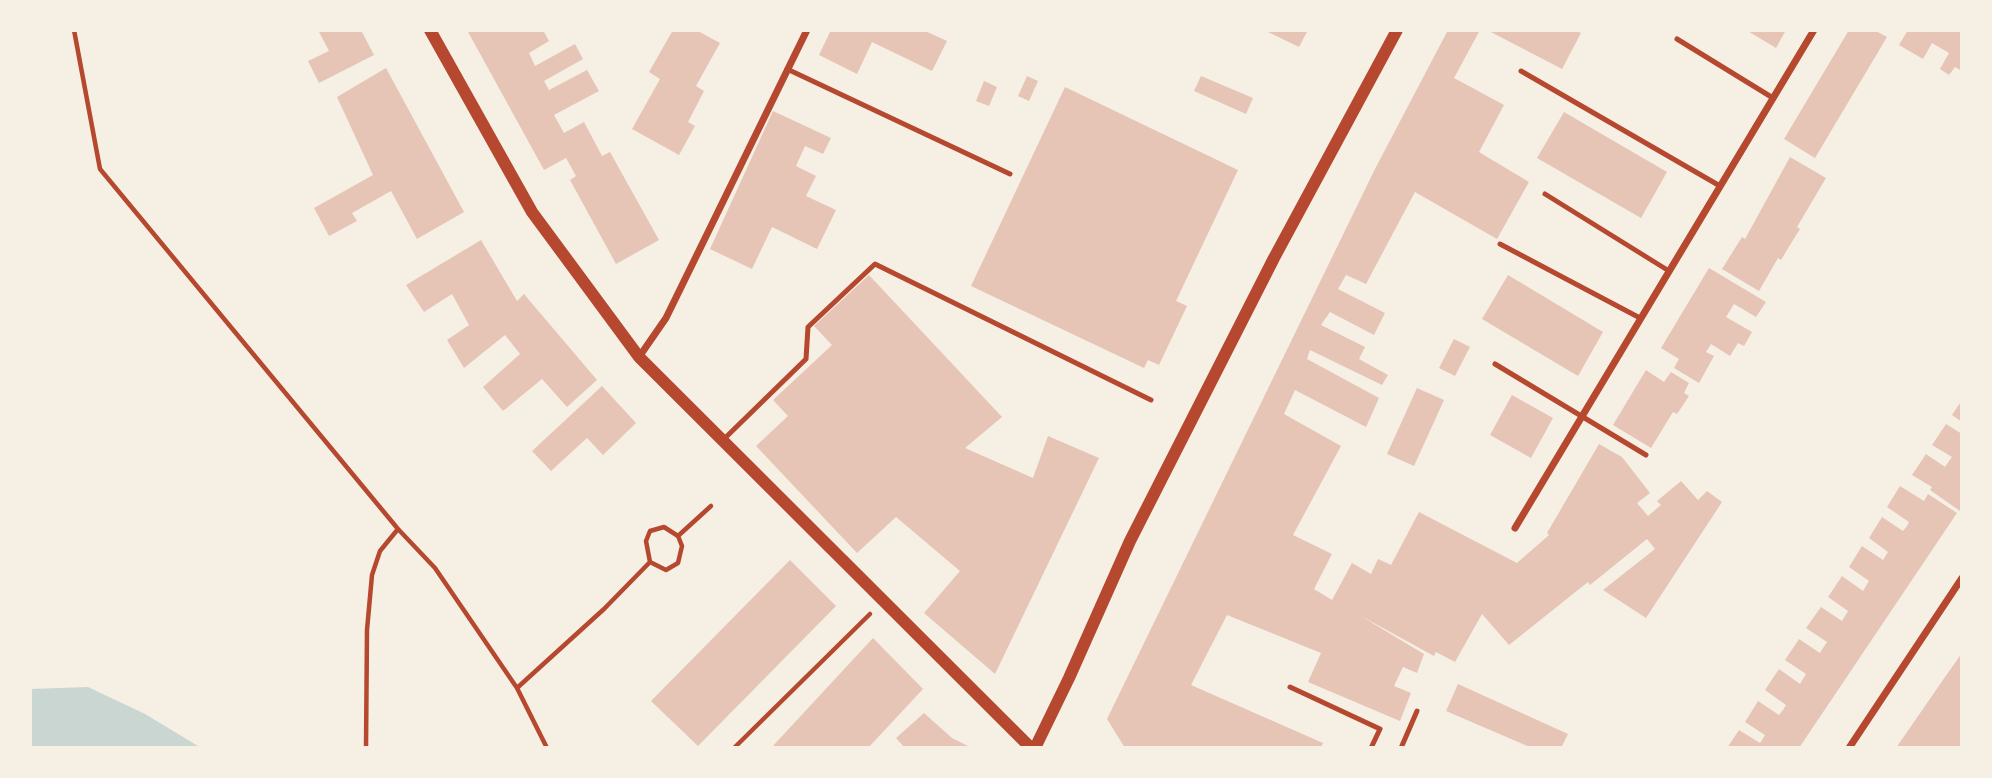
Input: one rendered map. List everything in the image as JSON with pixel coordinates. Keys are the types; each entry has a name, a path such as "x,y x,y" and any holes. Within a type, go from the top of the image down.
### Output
{"street":[{"path":"430,30 532,212 639,357 1033,748 1069,678 1130,541 1274,258 1396,32"},
{"path":"639,357 666,318 807,30"},
{"path":"1515,528 1814,30"},
{"path":"1849,748 1962,578"}],"lane":[{"path":"1676,39 1773,98"},
{"path":"787,69 1010,174"},
{"path":"1521,71 1720,186"},
{"path":"1545,194 1669,271"},
{"path":"1500,244 1640,318"},
{"path":"723,440 806,359 808,327 875,264 1151,400"},
{"path":"1495,364 1646,455"},
{"path":"1290,687 1380,729 1371,748"},
{"path":"1401,748 1417,711"}],"path":[{"path":"74,30 100,169 398,529 435,568 517,688 547,748"},
{"path":"678,536 710,506"},
{"path":"664,527 678,536 682,546 678,563 666,570 650,562 646,541 650,531 664,527"},
{"path":"366,748 372,575 380,551 398,529"},
{"path":"517,688 604,609 650,562"},
{"path":"734,748 883,601"}],"shaded area":[{"path":"88,687 145,714 198,748 30,748 30,689"}],"building":[{"path":"318,30 361,30 374,55 319,83 308,61 329,51"},
{"path":"467,30 543,30 549,41 529,53 535,66 575,44 583,59 544,81 549,90 587,70 599,91 554,115 564,133 584,122 602,156 610,152 659,240 616,264 570,180 576,176 566,158 544,170"},
{"path":"673,30 696,30 720,43 696,86 704,91 688,122 695,126 679,155 632,129 660,79 649,72"},
{"path":"831,30 923,30 947,41 932,71 872,42 857,74 819,55"},
{"path":"1264,30 1308,30 1299,47"},
{"path":"1448,30 1480,30 1454,78 1504,105 1479,152 1529,182 1497,239 1415,192 1366,284 1346,275 1338,289 1385,313 1374,335 1330,312 1321,325 1365,347 1359,359 1388,375 1382,385 1310,350 1307,359 1379,398 1366,427 1295,390 1284,414 1341,446 1293,535 1332,554 1314,589 1332,600 1352,563 1371,574 1378,559 1391,565 1419,512 1517,563 1549,535 1547,533 1599,444 1622,457 1650,493 1637,503 1648,516 1661,505 1657,501 1681,481 1698,500 1707,491 1722,502 1646,618 1603,590 1655,549 1647,539 1509,645 1482,614 1455,662 1436,652 1434,656 1359,615 1424,654 1417,673 1403,667 1394,686 1411,693 1400,721 1308,682 1321,653 1227,615 1191,685 1323,743 1321,748 1125,748 1107,719 1375,169"},
{"path":"1487,30 1575,30 1581,33 1562,69"},
{"path":"1746,30 1786,30 1776,48"},
{"path":"1849,30 1874,30 1887,37 1815,158 1784,139"},
{"path":"1908,30 1962,30 1962,71 1955,67 1949,75 1940,69 1949,53 1932,43 1923,59 1899,45"},
{"path":"386,68 464,212 417,239 391,191 352,213 357,221 329,236 314,208 373,175 337,97"},
{"path":"1027,76 1038,81 1029,101 1018,96"},
{"path":"1201,76 1253,98 1246,114 1194,91"},
{"path":"984,81 997,87 989,106 976,101"},
{"path":"1065,87 1238,170 1176,301 1187,306 1159,365 1148,360 1144,368 971,286"},
{"path":"773,111 831,138 823,154 805,146 796,166 816,176 806,196 836,210 817,249 772,227 752,269 710,249"},
{"path":"1564,112 1667,172 1641,218 1537,158"},
{"path":"1790,157 1826,178 1797,227 1800,229 1781,260 1778,258 1759,291 1722,269 1742,237 1745,239"},
{"path":"481,240 517,301 524,294 597,380 567,407 542,379 503,411 483,387 520,354 505,335 464,368 447,340 469,325 452,294 424,312 406,285"},
{"path":"1709,268 1766,302 1756,317 1734,304 1726,317 1752,332 1744,346 1738,343 1730,356 1711,344 1706,352 1714,356 1699,383 1674,368 1679,359 1661,348"},
{"path":"869,275 1002,417 965,448 1033,478 1048,436 1099,458 995,674 924,613 960,571 896,517 857,553 756,446 788,416 773,400 832,345 814,326"},
{"path":"1508,275 1603,332 1578,376 1482,319"},
{"path":"1454,339 1470,347 1455,376 1439,368"},
{"path":"1646,370 1664,382 1671,372 1689,383 1684,393 1689,396 1677,414 1673,412 1651,448 1613,425"},
{"path":"602,386 636,423 603,455 587,438 551,471 532,451"},
{"path":"1417,388 1444,400 1414,466 1387,454"},
{"path":"1512,395 1553,418 1531,458 1490,435"},
{"path":"1962,400 1962,422 1952,415"},
{"path":"1946,424 1962,434 1960,511 1930,490 1932,487 1912,475 1926,454 1945,467 1952,457 1932,445"},
{"path":"1900,486 1924,501 1928,494 1957,513 1799,748 1727,748 1739,730 1760,743 1762,740 1765,735 1745,722 1758,701 1779,715 1783,710 1786,705 1765,690 1779,669 1800,684 1806,674 1785,660 1799,639 1820,653 1827,642 1806,628 1821,607 1842,621 1848,611 1828,597 1842,576 1863,591 1869,581 1849,567 1862,546 1883,560 1888,552 1869,538 1882,517 1903,531 1907,526 1909,522 1887,507"},
{"path":"790,560 836,606 698,746 651,701"},
{"path":"873,638 923,689 868,748 771,748"},
{"path":"1962,653 1962,748 1896,748 1945,677"},
{"path":"1458,684 1568,734 1561,748 1532,748 1446,711"},
{"path":"924,713 952,738 972,748 902,748 896,738"}]}
